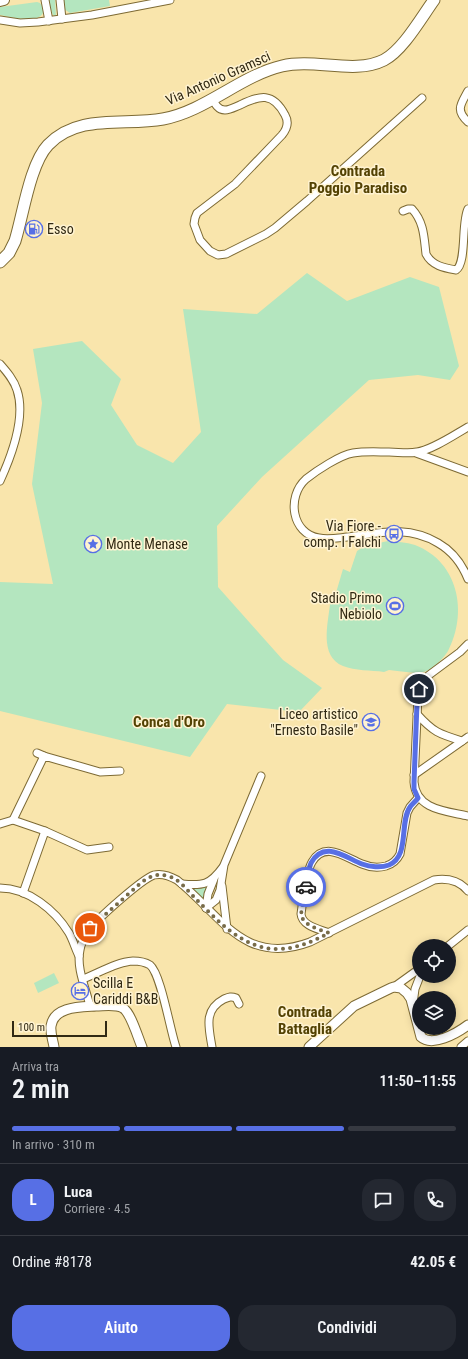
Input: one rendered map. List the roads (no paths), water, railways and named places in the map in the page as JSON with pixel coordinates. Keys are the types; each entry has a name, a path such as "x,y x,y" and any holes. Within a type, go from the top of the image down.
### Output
{"main road":[{"path":"0,1 4,0"},
{"name":"Via Antonio Gramsci","path":"0,262 9,253 15,241 38,160 44,149 58,136 85,124 165,118 182,113 261,73 284,66 305,63 361,66 377,63 387,58 397,50 434,0"}],"street":[{"path":"45,0 49,21"},
{"path":"60,0 62,19"},
{"path":"0,20 20,23 49,21 92,15 170,0"},
{"path":"468,90 460,106 462,115 468,122"},
{"path":"212,98 218,107 224,110 231,109 256,97 268,97 278,104 285,114 287,121 286,130 282,135 235,184 201,210 195,218 194,224 200,240 210,251 218,255 226,254 275,228 312,197 422,98"},
{"path":"403,211 408,208 412,209 420,220 423,228 426,254 428,258 440,267 456,270 460,266 463,249 465,215 468,209"},
{"path":"0,364 15,384 19,400 18,426 16,435 7,467 0,481"},
{"path":"416,453 429,448 468,427"},
{"path":"468,472 416,453 355,453 338,459 308,478 296,491 294,504 294,510 298,522 306,532 312,536 322,539 404,531 420,535 434,541 447,550 457,560 468,580"},
{"path":"468,644 460,652 424,679 419,689 414,775 414,789 418,798 423,803 432,807 468,816"},
{"path":"417,714 427,726 436,732 465,739"},
{"path":"414,775 465,739"},
{"path":"37,753 100,772 120,772"},
{"path":"13,820 44,756"},
{"path":"206,908 216,900 222,880 224,866 261,776"},
{"path":"329,933 308,924 301,917 311,862 319,855 328,851 342,854 363,865 381,867 390,864 398,859 407,813 418,798"},
{"path":"0,824 13,820 45,831 87,850 109,847"},
{"path":"23,893 45,831"},
{"path":"206,908 208,894 214,879 224,866"},
{"path":"79,956 82,943 90,928 142,882 152,876 162,874 172,877 182,884 228,929 247,941 265,948 277,949 305,945 434,880 451,880 466,887"},
{"path":"182,884 202,885 214,879"},
{"path":"222,880 228,929"},
{"path":"0,888 11,889 23,893 42,904 59,920 71,936 79,956 90,1006"},
{"path":"456,940 468,930"},
{"path":"83,979 126,962 141,962 151,966 158,976 170,1029 176,1047"},
{"path":"309,1047 354,1006 368,998 394,987 412,974"},
{"path":"394,987 401,988 407,993 412,1004"},
{"path":"212,1047 208,1021 212,1008 219,1002 229,997 236,998 239,1004"},
{"path":"54,1047 51,1026 55,1018 67,1009 90,1006 115,1006 124,1009 129,1016 142,1047"},
{"path":"456,1033 468,1025"},
{"path":"421,1035 425,1042 436,1046 454,1035"},
{"path":"461,1047 468,1041"}],"place":[{"name":"Esso","path":"34,229"},
{"name":"Via Fiore - comp. I Falchi","path":"394,534"},
{"name":"Monte Menase","path":"93,544"},
{"name":"Stadio Primo Nebiolo","path":"395,606"},
{"name":"Liceo artistico \"Ernesto Basile\"","path":"371,722"},
{"name":"Scilla E Cariddi B&B","path":"80,991"}],"district":[{"name":"Contrada Poggio Paradiso","path":"358,180"},
{"name":"Conca d'Oro","path":"169,722"},
{"name":"Contrada Battaglia","path":"305,1020"}]}
